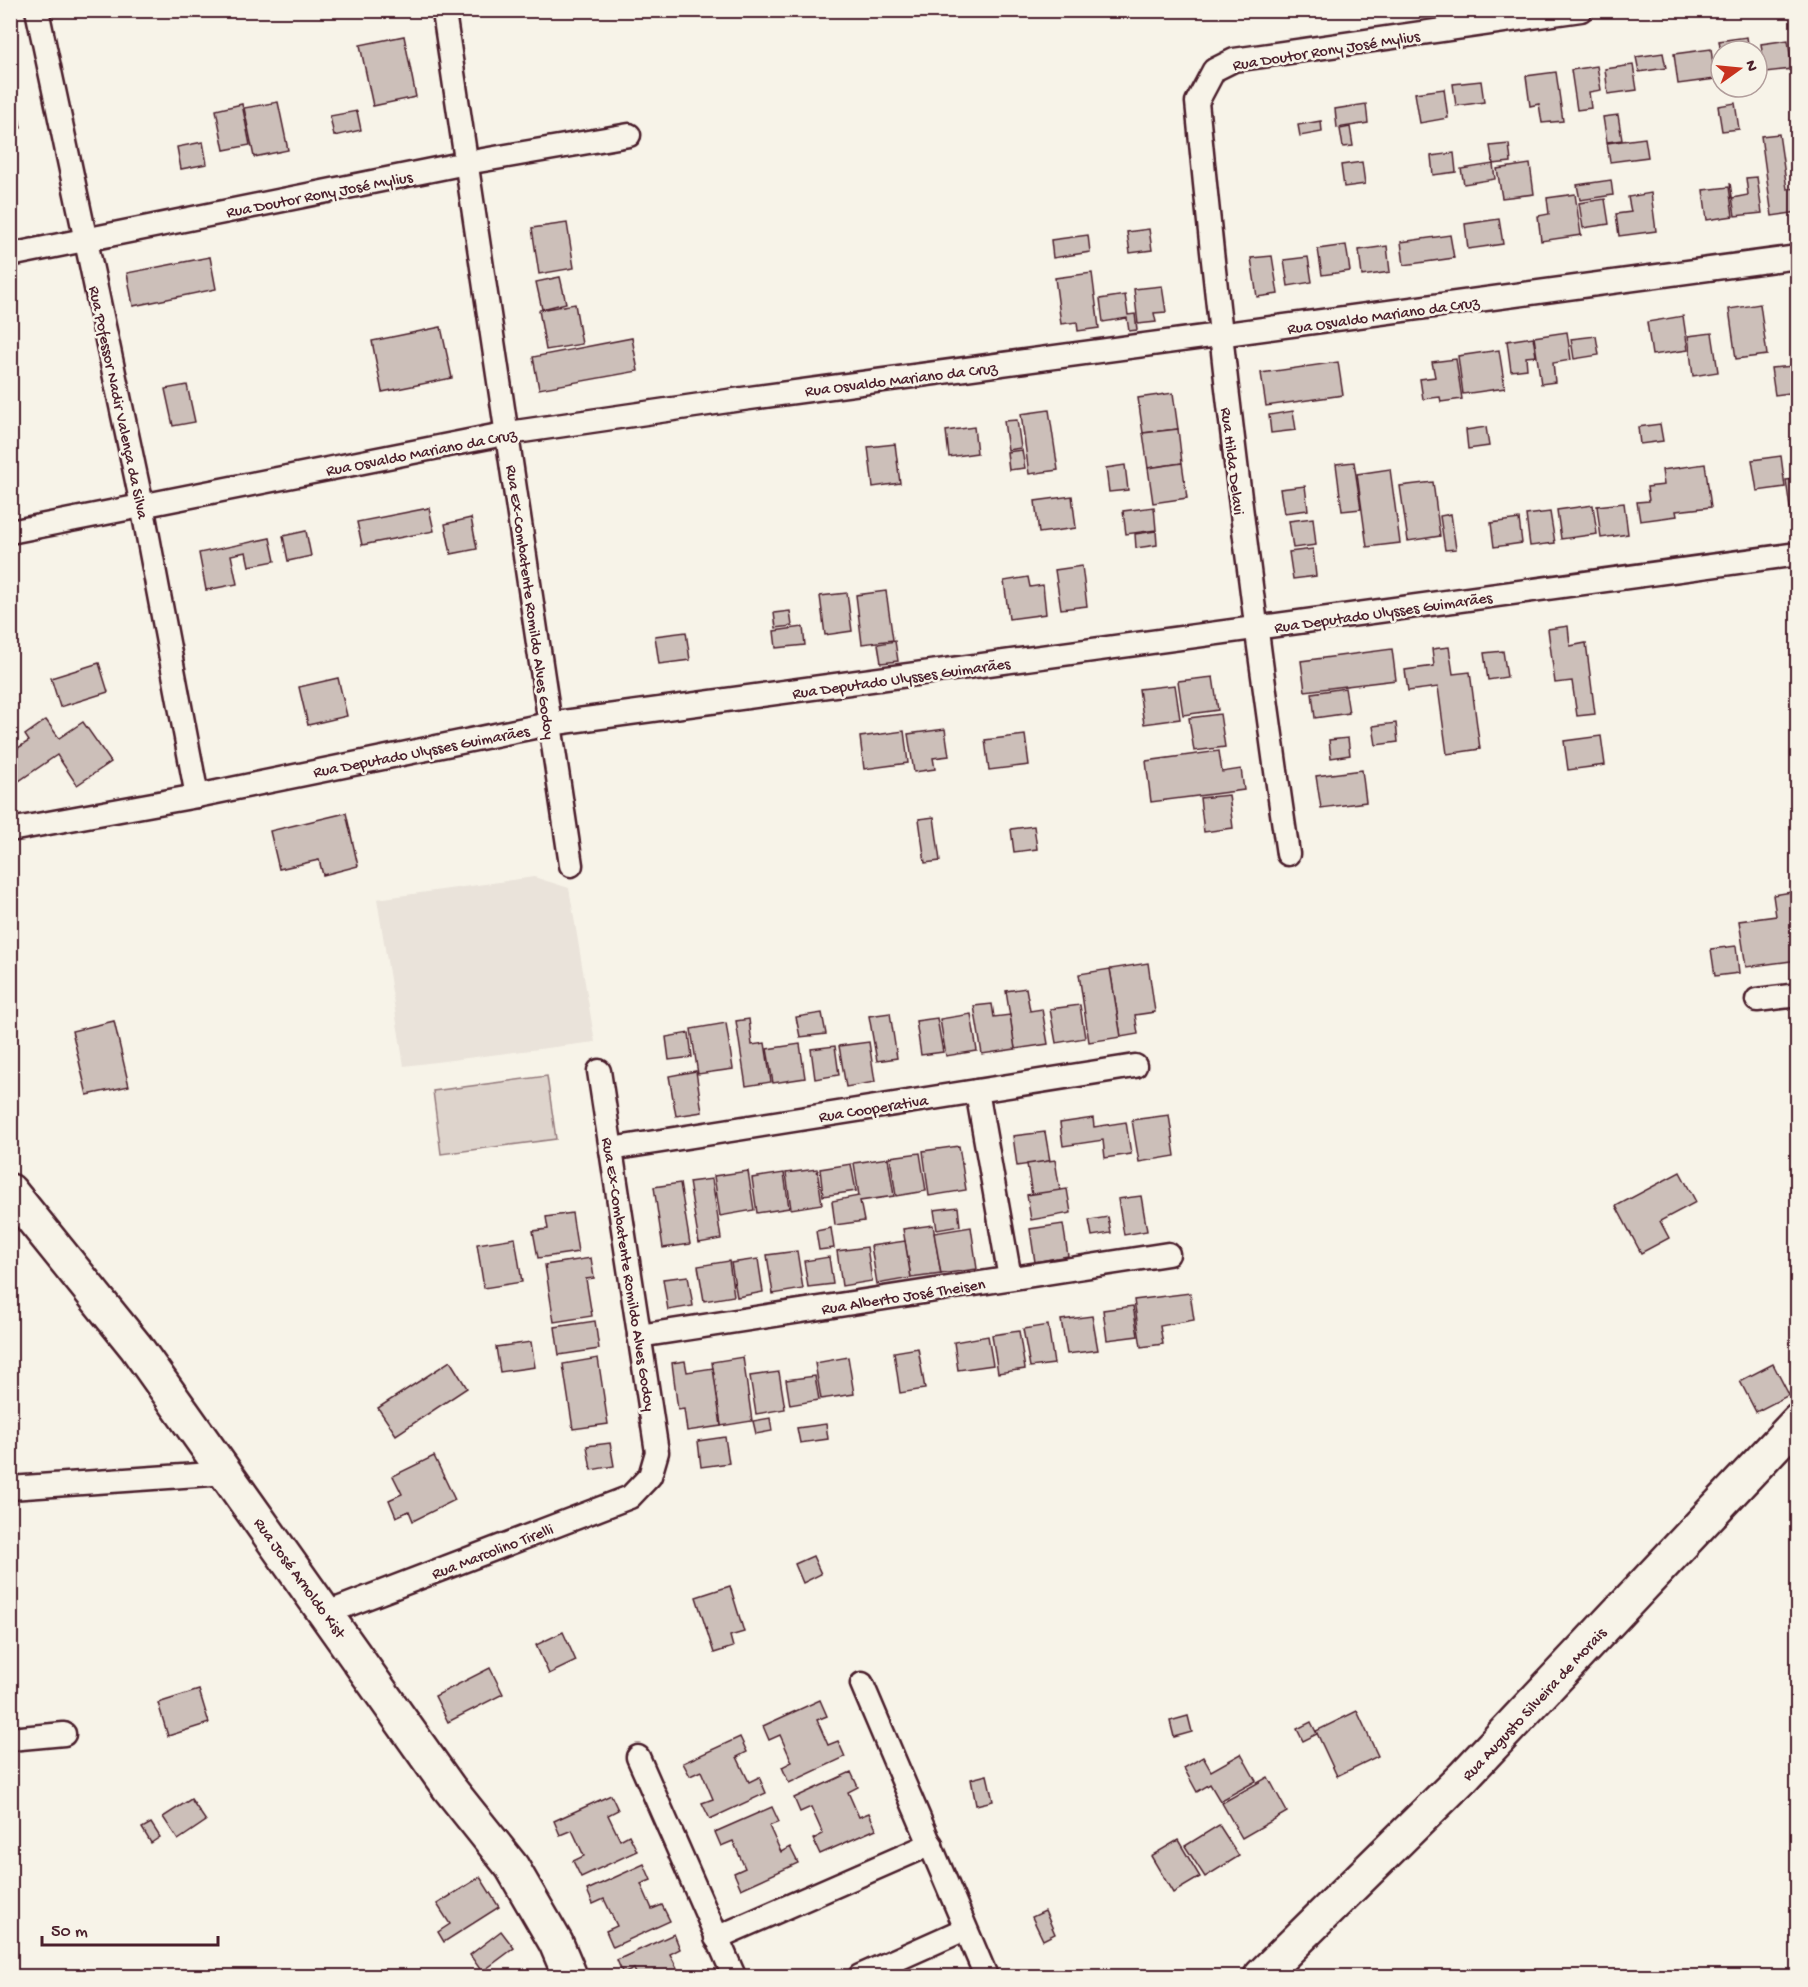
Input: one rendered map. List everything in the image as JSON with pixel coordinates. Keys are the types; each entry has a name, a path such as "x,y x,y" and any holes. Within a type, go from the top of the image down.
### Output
{"street":[{"name":"Rua Pofessor Nadir Valença da Silva","path":"37,10 142,505 197,796"},
{"name":"Rua Doutor Rony José Mylius","path":"1214,70 1234,60 1581,10"},
{"name":"Rua Ex-Combatente Romildo Alves Godoy","path":"445,19 509,433 571,865"},
{"name":"Rua Hilda Delavi","path":"1214,70 1197,102 1219,337 1255,628 1288,854"},
{"name":"Rua Doutor Rony José Mylius","path":"10,255 466,164 629,135"},
{"name":"Rua Osvaldo Mariano da Cruz","path":"10,532 509,433 735,400 1219,337 1797,257"},
{"name":"Rua Deputado Ulysses Guimarães","path":"10,830 197,796 549,724 1797,554"},
{"path":"1756,1000 1797,995"},
{"name":"Rua Cooperativa","path":"610,1149 1135,1066"},
{"name":"Rua Ex-Combatente Romildo Alves Godoy","path":"599,1071 657,1452 650,1476"},
{"path":"978,1091 1010,1278"},
{"name":"Rua José Arnoldo Kist","path":"10,1191 136,1347 449,1788 512,1867 556,1943 570,1977"},
{"name":"Rua Alberto José Theisen","path":"639,1336 1168,1254"},
{"name":"Rua Augusto Silveira de Morais","path":"1261,1977 1463,1777 1797,1421"},
{"path":"10,1488 226,1473"},
{"name":"Rua Marcolino Tirelli","path":"327,1613 630,1497 650,1476"},
{"path":"862,1684 986,1977"},
{"path":"10,1740 64,1734"},
{"path":"638,1757 734,1977"},
{"path":"716,1938 931,1844"},
{"path":"860,1977 965,1929"}],"shaded area":[{"path":"534,877 569,888 595,1042 404,1066 377,899"},
{"path":"547,1076 556,1139 441,1154 433,1091"}],"building":[{"path":"404,36 416,97 373,106 360,45"},
{"path":"1788,40 1792,69 1769,72 1769,43"},
{"path":"1709,49 1709,80 1678,84 1674,54"},
{"path":"1663,53 1666,68 1639,72 1636,57"},
{"path":"1633,65 1637,90 1608,94 1605,69"},
{"path":"1597,66 1601,90 1589,92 1591,108 1577,110 1571,70"},
{"path":"1556,72 1563,121 1542,123 1539,104 1530,106 1526,76"},
{"path":"10,75 21,128 10,130"},
{"path":"1481,81 1484,102 1456,106 1453,84"},
{"path":"1444,89 1448,118 1420,123 1415,93"},
{"path":"278,102 288,150 254,157 244,108"},
{"path":"1735,103 1739,129 1722,131 1718,106"},
{"path":"242,104 250,145 224,150 216,110"},
{"path":"1366,104 1368,123 1337,128 1335,109"},
{"path":"357,111 361,130 334,136 330,116"},
{"path":"1618,115 1622,140 1607,142 1603,117"},
{"path":"1321,121 1322,132 1300,136 1298,125"},
{"path":"1350,127 1353,146 1343,147 1340,129"},
{"path":"1779,134 1787,189 1798,188 1798,212 1772,216 1761,136"},
{"path":"1645,138 1648,157 1610,162 1607,143"},
{"path":"203,142 207,164 181,169 177,147"},
{"path":"1509,144 1511,162 1493,164 1490,146"},
{"path":"1454,153 1456,172 1433,175 1431,156"},
{"path":"1362,162 1365,184 1344,187 1341,165"},
{"path":"1493,164 1495,179 1464,184 1461,169"},
{"path":"1530,164 1534,194 1502,198 1497,169"},
{"path":"1757,177 1762,213 1735,216 1732,198 1748,195 1746,178"},
{"path":"1611,180 1613,195 1580,200 1577,185"},
{"path":"1729,187 1733,216 1707,220 1703,190"},
{"path":"1651,193 1656,231 1619,236 1616,214 1631,212 1628,197"},
{"path":"1575,194 1581,235 1541,241 1538,216 1549,214 1547,198"},
{"path":"1605,199 1609,224 1583,228 1579,203"},
{"path":"1499,219 1503,244 1468,249 1465,224"},
{"path":"567,223 574,268 539,274 532,228"},
{"path":"1149,229 1152,250 1130,253 1127,232"},
{"path":"1088,235 1090,252 1053,258 1051,240"},
{"path":"1450,235 1454,258 1404,265 1401,242"},
{"path":"1346,245 1350,271 1322,275 1318,249"},
{"path":"1387,246 1390,272 1362,276 1359,250"},
{"path":"1272,256 1278,294 1257,297 1251,258"},
{"path":"210,257 216,289 133,306 127,273"},
{"path":"1308,257 1312,282 1288,286 1284,260"},
{"path":"1092,273 1099,328 1078,331 1077,322 1061,324 1055,278"},
{"path":"560,277 566,303 542,309 536,282"},
{"path":"1162,286 1166,312 1154,313 1156,322 1138,324 1134,289"},
{"path":"1125,295 1128,315 1135,314 1137,330 1129,331 1127,318 1103,322 1100,299"},
{"path":"575,304 582,344 546,350 539,310"},
{"path":"1760,304 1767,355 1736,359 1729,309"},
{"path":"1683,316 1688,350 1652,355 1647,322"},
{"path":"441,327 452,378 382,392 372,341"},
{"path":"1567,332 1571,360 1553,363 1555,382 1541,384 1534,337"},
{"path":"1712,333 1718,372 1693,376 1688,336"},
{"path":"1596,336 1599,355 1574,359 1571,339"},
{"path":"1533,337 1536,356 1526,357 1527,369 1511,371 1507,341"},
{"path":"632,338 638,371 539,389 533,357"},
{"path":"1499,350 1505,388 1463,394 1458,356"},
{"path":"1456,359 1462,399 1441,402 1440,397 1423,399 1420,379 1435,377 1432,362"},
{"path":"1338,362 1343,395 1266,406 1261,373"},
{"path":"1793,366 1797,392 1775,395 1771,368"},
{"path":"187,385 195,422 173,426 165,389"},
{"path":"1173,393 1178,429 1143,433 1138,398"},
{"path":"1049,410 1058,470 1029,474 1021,414"},
{"path":"1293,411 1296,430 1271,433 1269,415"},
{"path":"1017,420 1021,448 1008,450 1004,421"},
{"path":"1660,424 1663,441 1640,444 1638,427"},
{"path":"974,427 977,453 949,457 946,431"},
{"path":"1486,427 1489,446 1468,449 1466,430"},
{"path":"1178,429 1182,463 1148,468 1143,433"},
{"path":"895,444 900,483 873,487 868,447"},
{"path":"1022,450 1025,468 1009,470 1007,452"},
{"path":"1781,456 1785,487 1757,491 1752,460"},
{"path":"1354,462 1361,509 1342,511 1336,464"},
{"path":"1182,463 1187,498 1153,503 1148,468"},
{"path":"1705,464 1711,507 1676,511 1677,516 1640,521 1637,502 1649,501 1647,487 1664,485 1662,470"},
{"path":"1125,465 1128,490 1109,492 1106,468"},
{"path":"1390,469 1400,543 1367,547 1357,474"},
{"path":"1798,479 1798,507 1790,508 1786,480"},
{"path":"1433,482 1440,536 1408,541 1400,486"},
{"path":"1305,486 1308,510 1284,513 1280,489"},
{"path":"1072,496 1076,528 1039,533 1035,501"},
{"path":"1624,503 1628,534 1601,538 1597,506"},
{"path":"1593,505 1597,534 1561,539 1557,510"},
{"path":"1154,507 1156,530 1126,534 1123,511"},
{"path":"429,508 434,531 362,545 357,522"},
{"path":"1550,512 1555,543 1530,546 1526,515"},
{"path":"1451,514 1456,549 1445,550 1440,516"},
{"path":"471,518 477,549 451,554 445,524"},
{"path":"1313,518 1316,545 1293,548 1289,521"},
{"path":"1519,519 1522,543 1494,547 1491,523"},
{"path":"306,531 311,556 288,561 283,536"},
{"path":"1156,531 1157,545 1136,548 1135,534"},
{"path":"270,538 275,561 249,566 246,552 231,555 237,584 206,590 199,553"},
{"path":"1313,549 1316,576 1293,579 1289,552"},
{"path":"1082,566 1087,606 1061,609 1055,570"},
{"path":"1028,577 1030,587 1043,585 1046,614 1009,619 1004,581"},
{"path":"886,591 893,640 862,644 856,595"},
{"path":"847,593 852,631 825,635 820,596"},
{"path":"790,611 792,626 776,628 774,613"},
{"path":"1568,626 1570,646 1586,643 1595,714 1577,716 1572,681 1555,683 1548,629"},
{"path":"803,627 805,645 776,648 774,631"},
{"path":"686,632 690,660 659,664 655,636"},
{"path":"895,641 898,661 881,663 878,644"},
{"path":"1449,647 1453,674 1470,672 1480,749 1447,754 1438,687 1408,691 1405,670 1434,666 1432,649"},
{"path":"1392,649 1396,680 1305,691 1301,661"},
{"path":"1503,651 1507,677 1488,680 1484,653"},
{"path":"99,663 108,692 60,707 51,678"},
{"path":"1213,677 1218,710 1183,715 1178,681"},
{"path":"338,678 347,716 308,725 299,687"},
{"path":"1175,685 1180,719 1144,724 1139,689"},
{"path":"1345,688 1349,713 1315,718 1312,693"},
{"path":"1220,714 1225,747 1194,751 1189,718"},
{"path":"46,720 59,738 83,722 111,762 77,785 57,755 10,787 10,753 29,741 25,735"},
{"path":"1396,723 1398,742 1376,745 1373,726"},
{"path":"945,729 949,756 933,758 935,769 914,772 908,734"},
{"path":"904,731 908,763 864,769 860,737"},
{"path":"1025,735 1029,765 989,770 985,740"},
{"path":"1601,736 1605,765 1568,770 1564,741"},
{"path":"1348,738 1350,755 1331,758 1329,740"},
{"path":"1219,751 1222,772 1241,769 1244,790 1151,802 1146,761"},
{"path":"1362,770 1366,802 1321,808 1316,776"},
{"path":"1229,795 1233,828 1204,832 1200,798"},
{"path":"346,813 358,866 323,875 319,860 279,869 270,831"},
{"path":"934,817 940,861 925,863 919,819"},
{"path":"1034,826 1037,849 1014,852 1011,829"},
{"path":"1798,891 1798,960 1746,967 1739,921 1776,916 1773,895"},
{"path":"1736,946 1739,973 1715,976 1711,949"},
{"path":"1148,963 1155,1012 1135,1015 1138,1034 1121,1037 1110,969"},
{"path":"1110,969 1121,1037 1089,1042 1079,974"},
{"path":"1026,988 1030,1011 1042,1009 1048,1044 1015,1049 1006,991"},
{"path":"992,1004 994,1017 1010,1015 1015,1049 982,1054 974,1006"},
{"path":"1080,1005 1085,1038 1056,1043 1050,1009"},
{"path":"822,1013 826,1034 800,1037 796,1017"},
{"path":"890,1013 897,1058 877,1061 869,1016"},
{"path":"971,1014 977,1051 946,1056 940,1019"},
{"path":"937,1018 943,1052 921,1055 916,1021"},
{"path":"749,1019 752,1045 765,1043 771,1082 746,1086 736,1021"},
{"path":"114,1021 129,1086 87,1095 72,1031"},
{"path":"726,1023 733,1069 698,1074 691,1029"},
{"path":"689,1033 692,1057 669,1060 666,1037"},
{"path":"869,1042 875,1082 846,1087 839,1046"},
{"path":"800,1044 805,1078 773,1083 767,1049"},
{"path":"835,1046 839,1075 815,1079 811,1049"},
{"path":"696,1071 702,1112 676,1116 669,1076"},
{"path":"1169,1115 1175,1156 1139,1162 1132,1120"},
{"path":"1093,1118 1094,1127 1126,1122 1131,1154 1105,1158 1103,1140 1063,1146 1060,1123"},
{"path":"1045,1132 1050,1161 1017,1166 1013,1136"},
{"path":"959,1146 966,1190 929,1196 923,1151"},
{"path":"920,1153 926,1191 896,1196 890,1157"},
{"path":"888,1158 894,1196 860,1201 864,1221 835,1225 832,1201 859,1196 854,1163"},
{"path":"1055,1160 1060,1191 1032,1195 1027,1164"},
{"path":"851,1164 856,1191 823,1196 820,1169"},
{"path":"817,1169 822,1204 791,1209 786,1173"},
{"path":"748,1171 754,1210 720,1216 714,1176"},
{"path":"1680,1172 1696,1202 1660,1221 1669,1238 1641,1253 1616,1206"},
{"path":"784,1173 789,1208 757,1213 752,1178"},
{"path":"712,1179 721,1239 699,1243 689,1182"},
{"path":"680,1183 690,1244 663,1248 654,1187"},
{"path":"1067,1189 1071,1213 1031,1220 1027,1195"},
{"path":"1141,1196 1147,1231 1124,1235 1118,1199"},
{"path":"958,1207 960,1226 937,1230 934,1210"},
{"path":"572,1213 578,1252 538,1258 533,1231 548,1229 546,1217"},
{"path":"1108,1217 1111,1233 1092,1236 1089,1220"},
{"path":"1063,1224 1068,1256 1035,1262 1030,1229"},
{"path":"933,1225 941,1274 911,1278 903,1229"},
{"path":"971,1227 977,1269 941,1274 934,1233"},
{"path":"831,1228 834,1248 819,1250 816,1231"},
{"path":"515,1238 522,1282 484,1288 477,1244"},
{"path":"905,1241 911,1278 877,1284 871,1246"},
{"path":"867,1247 872,1281 842,1286 837,1251"},
{"path":"797,1251 803,1289 773,1294 767,1255"},
{"path":"829,1257 833,1284 808,1287 804,1261"},
{"path":"591,1258 594,1278 586,1279 592,1316 554,1322 545,1265"},
{"path":"758,1259 763,1292 737,1297 731,1263"},
{"path":"729,1261 734,1296 704,1301 698,1266"},
{"path":"688,1276 693,1306 668,1310 663,1279"},
{"path":"1190,1293 1194,1320 1160,1326 1163,1344 1141,1347 1134,1300"},
{"path":"1133,1306 1138,1336 1107,1340 1103,1310"},
{"path":"1092,1316 1098,1350 1067,1354 1061,1320"},
{"path":"595,1321 599,1349 559,1355 555,1327"},
{"path":"1048,1325 1054,1364 1030,1367 1023,1329"},
{"path":"1019,1331 1025,1369 998,1373 992,1335"},
{"path":"988,1336 993,1365 958,1370 954,1342"},
{"path":"531,1342 535,1367 500,1372 496,1347"},
{"path":"918,1348 925,1389 900,1393 894,1352"},
{"path":"743,1357 752,1421 721,1426 712,1362"},
{"path":"848,1357 854,1394 821,1399 815,1363"},
{"path":"598,1358 608,1424 573,1429 563,1364"},
{"path":"450,1361 467,1388 396,1435 378,1408"},
{"path":"685,1361 687,1372 713,1368 721,1426 687,1431 684,1409 678,1410 672,1363"},
{"path":"1773,1364 1789,1395 1756,1412 1740,1381"},
{"path":"779,1372 785,1409 756,1414 750,1376"},
{"path":"815,1376 819,1400 790,1405 786,1380"},
{"path":"770,1418 772,1431 756,1434 753,1421"},
{"path":"826,1424 828,1439 800,1443 797,1428"},
{"path":"725,1437 729,1463 701,1467 698,1441"},
{"path":"610,1443 614,1466 591,1470 587,1446"},
{"path":"434,1456 455,1500 413,1521 409,1511 396,1517 389,1500 402,1494 393,1476"},
{"path":"813,1556 821,1574 803,1583 795,1564"},
{"path":"730,1586 744,1632 730,1636 733,1647 714,1653 696,1597"},
{"path":"563,1632 576,1661 549,1674 536,1645"},
{"path":"490,1668 503,1694 448,1722 435,1696"},
{"path":"199,1690 209,1723 168,1736 158,1703"},
{"path":"820,1700 827,1716 817,1720 828,1745 838,1741 845,1757 789,1783 782,1767 792,1762 780,1735 769,1740 763,1726"},
{"path":"1357,1711 1378,1756 1337,1776 1316,1731"},
{"path":"1188,1716 1192,1732 1174,1737 1170,1721"},
{"path":"1311,1722 1317,1734 1303,1741 1297,1729"},
{"path":"740,1737 747,1752 737,1757 749,1782 759,1777 766,1793 710,1819 702,1803 713,1799 701,1771 690,1776 683,1763"},
{"path":"1241,1754 1256,1781 1220,1801 1210,1784 1197,1792 1184,1768 1203,1757 1211,1771"},
{"path":"851,1772 858,1787 848,1792 859,1817 869,1813 876,1829 820,1854 813,1839 823,1834 811,1807 800,1812 794,1798"},
{"path":"987,1775 993,1801 976,1805 971,1779"},
{"path":"1268,1777 1287,1812 1242,1838 1222,1803"},
{"path":"611,1795 618,1810 608,1815 620,1840 629,1835 637,1851 581,1877 573,1861 584,1856 572,1830 560,1835 554,1821"},
{"path":"191,1799 206,1821 178,1840 163,1817"},
{"path":"772,1807 779,1822 769,1826 781,1852 790,1847 798,1863 741,1889 734,1873 745,1868 733,1841 721,1846 715,1832"},
{"path":"151,1823 160,1837 151,1843 142,1828"},
{"path":"1219,1825 1239,1856 1205,1877 1185,1846"},
{"path":"1178,1840 1200,1877 1173,1893 1151,1856"},
{"path":"644,1864 651,1880 641,1884 652,1909 662,1905 670,1921 613,1947 606,1931 617,1926 604,1899 593,1904 587,1890"},
{"path":"480,1877 499,1907 444,1942 438,1932 450,1924 437,1904"},
{"path":"1045,1911 1055,1934 1043,1940 1032,1917"},
{"path":"501,1931 514,1948 482,1972 470,1955"},
{"path":"674,1934 680,1949 670,1954 681,1976 637,1976 634,1969 623,1974 617,1960"}]}
